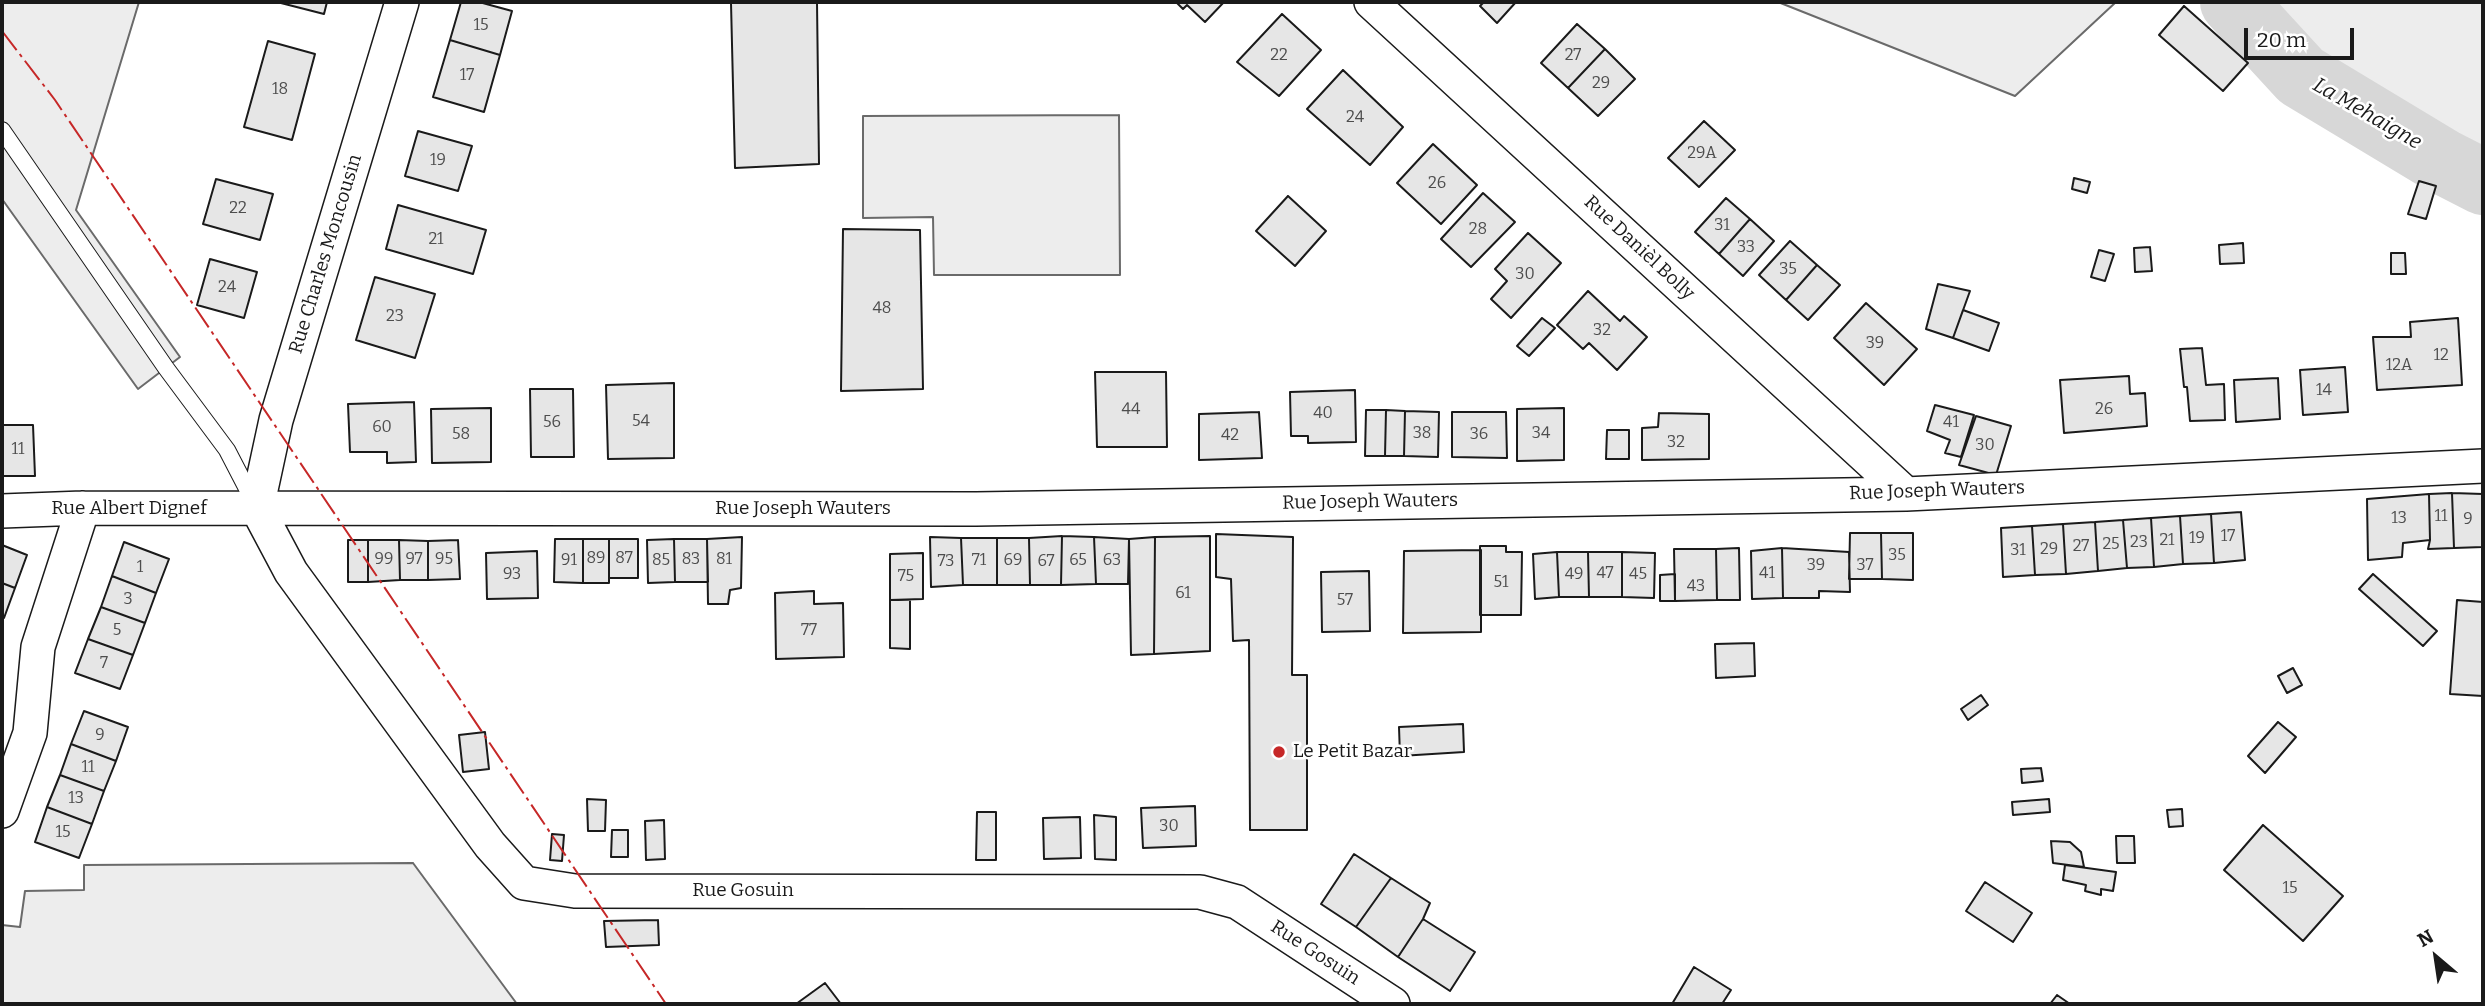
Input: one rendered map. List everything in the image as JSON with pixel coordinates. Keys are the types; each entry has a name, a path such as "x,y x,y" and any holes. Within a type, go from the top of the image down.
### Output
{"street":[{"name":"Rue Charles Moncousin","path":"257,508 276,420 401,2"},
{"name":"Rue Danièl Bolly","path":"1371,2 1906,494"},
{"name":"Rue Joseph Wauters","path":"257,508 975,509 1906,494 2483,466"},
{"path":"2,811 30,733 38,647 83,508"},
{"name":"Rue Albert Dignef","path":"2,511 257,508"},
{"name":"Rue Gosuin","path":"257,508 291,572 490,845 524,883 575,891 1200,892 1237,902 1393,1004"}],"lane":[{"path":"2,130 166,368 227,450 257,508"}],"shaded area":[{"path":"2,2 139,2 76,210 180,357 138,389 2,199"},
{"path":"1778,2 2116,2 2015,96"},
{"path":"2215,2 2483,2 2483,194 2277,71"},
{"path":"1119,115 1120,275 934,275 933,217 863,218 863,116"},
{"path":"413,863 517,1004 2,1004 2,925 20,927 25,891 84,890 84,865"}],"building":[{"path":"277,2 327,2 324,14"},
{"path":"461,2 479,2 512,11 500,55 450,40"},
{"path":"817,2 819,164 735,168 731,3"},
{"path":"1176,2 1224,2 1205,22 1187,5 1183,9"},
{"path":"1484,2 1516,2 1497,23 1480,6"},
{"path":"2184,6 2248,63 2223,91 2159,35"},
{"path":"1282,14 1321,50 1279,96 1237,62"},
{"path":"1577,24 1605,49 1568,88 1541,63"},
{"path":"450,40 500,55 484,112 433,97"},
{"path":"268,41 315,54 292,140 244,127"},
{"path":"1605,49 1635,79 1598,116 1568,88"},
{"path":"1343,70 1403,127 1370,165 1307,109"},
{"path":"1704,121 1735,150 1699,187 1668,158"},
{"path":"418,131 472,146 458,191 405,176"},
{"path":"1433,144 1477,185 1441,224 1397,183"},
{"path":"2074,178 2090,182 2087,193 2072,189"},
{"path":"216,179 273,194 260,240 203,224"},
{"path":"2419,181 2436,186 2426,219 2408,214"},
{"path":"1483,193 1515,222 1471,267 1441,239"},
{"path":"1288,196 1326,231 1295,266 1256,231"},
{"path":"1726,198 1750,219 1719,254 1695,232"},
{"path":"398,205 486,230 473,274 386,249"},
{"path":"1750,219 1774,241 1743,276 1719,254"},
{"path":"843,229 920,230 923,389 841,391"},
{"path":"1528,233 1561,263 1511,318 1491,299 1507,281 1495,269"},
{"path":"1790,241 1817,265 1786,300 1759,275"},
{"path":"2243,243 2244,263 2220,264 2219,245"},
{"path":"2150,247 2152,271 2135,272 2134,248"},
{"path":"2099,250 2114,254 2105,281 2091,277"},
{"path":"2391,253 2405,253 2406,274 2391,274"},
{"path":"210,259 257,272 244,318 197,305"},
{"path":"1817,265 1840,285 1808,320 1786,300"},
{"path":"375,277 435,294 415,358 356,340"},
{"path":"1938,284 1970,291 1953,338 1926,329"},
{"path":"1588,291 1620,321 1624,316 1647,337 1617,370 1589,343 1583,349 1557,325"},
{"path":"1866,303 1917,349 1884,385 1834,338"},
{"path":"1963,310 1999,323 1989,351 1953,338"},
{"path":"1542,318 1555,328 1529,356 1517,346"},
{"path":"2458,318 2462,385 2377,390 2373,337 2411,337 2410,322"},
{"path":"2202,348 2206,385 2224,384 2225,420 2190,421 2180,349"},
{"path":"2345,367 2348,412 2303,415 2300,370"},
{"path":"1095,372 1166,372 1167,447 1097,447"},
{"path":"2129,376 2130,394 2145,393 2147,426 2064,433 2060,380"},
{"path":"2278,378 2280,419 2236,422 2234,380"},
{"path":"674,383 674,458 608,459 606,385"},
{"path":"530,389 573,389 574,457 531,457"},
{"path":"1355,390 1356,442 1308,443 1308,436 1291,436 1290,392"},
{"path":"414,402 416,462 387,463 387,452 350,452 348,404"},
{"path":"1935,405 1974,415 1961,457 1945,453 1950,440 1927,431"},
{"path":"491,408 491,462 432,463 431,409"},
{"path":"1564,408 1564,460 1517,461 1517,409"},
{"path":"1366,410 1386,410 1385,456 1365,456"},
{"path":"1386,410 1405,411 1404,456 1385,456"},
{"path":"1405,411 1439,412 1438,457 1404,456"},
{"path":"1259,412 1262,458 1199,460 1199,414"},
{"path":"1452,412 1506,412 1507,458 1452,457"},
{"path":"1659,413 1709,414 1709,459 1642,460 1642,428 1658,427"},
{"path":"1976,416 2011,426 1996,475 1959,465"},
{"path":"2,425 33,425 35,476 2,476"},
{"path":"1607,430 1629,430 1629,459 1606,459"},
{"path":"2452,493 2483,494 2483,547 2454,548"},
{"path":"2452,493 2454,548 2428,549 2429,494"},
{"path":"2429,494 2430,540 2403,543 2402,557 2368,560 2367,499"},
{"path":"2241,512 2245,560 2214,563 2211,514"},
{"path":"2211,514 2214,563 2183,564 2180,516"},
{"path":"2180,516 2183,564 2154,567 2151,518"},
{"path":"2151,518 2154,567 2127,568 2123,520"},
{"path":"2123,520 2127,568 2098,571 2095,522"},
{"path":"2095,522 2098,571 2066,574 2063,524"},
{"path":"2063,524 2066,574 2035,575 2032,526"},
{"path":"2032,526 2035,575 2003,577 2001,528"},
{"path":"1850,533 1881,533 1882,579 1849,579"},
{"path":"1881,533 1913,533 1913,580 1882,579"},
{"name":"Le Petit Bazar","path":"1216,534 1293,537 1292,675 1307,675 1307,830 1250,830 1249,640 1233,641 1231,579 1216,577"},
{"path":"1062,536 1094,537 1096,584 1061,585"},
{"path":"1062,536 1061,585 1030,585 1029,538"},
{"path":"1210,536 1210,651 1154,654 1155,537"},
{"path":"742,537 741,588 730,590 728,604 708,604 707,539"},
{"path":"930,537 961,538 963,585 931,587"},
{"path":"1094,537 1129,539 1128,584 1096,584"},
{"path":"1155,537 1154,654 1131,655 1129,539"},
{"path":"961,538 997,538 997,585 963,585"},
{"path":"997,538 1029,538 1030,585 997,585"},
{"path":"555,539 583,539 583,583 554,582"},
{"path":"583,539 609,539 609,583 583,583"},
{"path":"609,539 638,539 638,578 609,578"},
{"path":"674,539 675,582 648,583 647,540"},
{"path":"674,539 707,539 708,582 675,582"},
{"path":"348,540 368,540 368,582 348,582"},
{"path":"368,540 399,540 400,580 368,582"},
{"path":"399,540 428,541 428,580 400,580"},
{"path":"458,540 460,579 428,580 428,541"},
{"path":"124,542 169,559 156,593 112,576"},
{"path":"2,545 27,555 15,588 2,583"},
{"path":"1480,546 1506,546 1506,552 1522,552 1521,615 1480,615"},
{"path":"1739,548 1740,600 1717,600 1716,549"},
{"path":"1782,548 1783,598 1752,599 1751,551"},
{"path":"1782,548 1849,552 1850,592 1819,591 1819,598 1783,598"},
{"path":"1674,549 1716,549 1717,600 1675,601"},
{"path":"1481,550 1481,632 1403,633 1404,551"},
{"path":"537,551 538,598 487,599 486,553"},
{"path":"1557,552 1588,552 1589,597 1559,597"},
{"path":"1557,552 1559,597 1535,599 1533,554"},
{"path":"1588,552 1622,552 1622,597 1589,597"},
{"path":"1622,552 1655,553 1654,598 1622,597"},
{"path":"923,553 923,599 890,600 890,554"},
{"path":"1369,571 1370,631 1322,632 1321,572"},
{"path":"1675,574 1675,601 1660,601 1660,575"},
{"path":"2373,574 2437,631 2423,646 2359,589"},
{"path":"112,576 156,593 145,623 101,607"},
{"path":"2,583 15,588 4,618 2,618"},
{"path":"814,591 814,604 843,603 844,657 776,659 775,593"},
{"path":"890,600 910,600 910,649 890,648"},
{"path":"2457,600 2483,602 2483,696 2450,694"},
{"path":"101,607 145,623 133,655 88,639"},
{"path":"88,639 133,655 120,689 75,673"},
{"path":"1754,643 1755,676 1716,678 1715,644"},
{"path":"2293,668 2302,685 2287,693 2278,676"},
{"path":"1981,695 1988,705 1968,720 1961,709"},
{"path":"84,711 128,727 116,761 71,744"},
{"path":"2278,722 2296,737 2265,773 2248,756"},
{"path":"1463,724 1464,752 1400,756 1399,727"},
{"path":"485,732 489,769 463,772 459,735"},
{"path":"71,744 116,761 104,791 60,775"},
{"path":"2041,768 2043,781 2022,783 2021,769"},
{"path":"60,775 104,791 92,824 47,807"},
{"path":"587,799 606,800 605,831 588,831"},
{"path":"2049,799 2050,812 2013,815 2012,802"},
{"path":"1195,806 1196,846 1143,848 1141,808"},
{"path":"47,807 92,824 79,858 35,842"},
{"path":"2182,809 2183,826 2169,827 2167,810"},
{"path":"977,812 996,812 996,860 976,860"},
{"path":"1094,815 1116,817 1116,860 1095,859"},
{"path":"1080,817 1081,858 1044,859 1043,818"},
{"path":"664,820 665,859 646,860 645,821"},
{"path":"2263,825 2343,896 2303,941 2224,870"},
{"path":"612,830 628,830 628,857 611,857"},
{"path":"552,834 564,835 562,861 550,860"},
{"path":"2116,836 2134,836 2135,863 2117,863"},
{"path":"2051,841 2070,842 2081,852 2084,867 2053,863"},
{"path":"1354,854 1391,878 1356,927 1321,904"},
{"path":"2065,865 2116,872 2113,891 2101,889 2101,895 2085,891 2086,885 2063,880"},
{"path":"1391,878 1430,903 1423,919 1398,957 1356,927"},
{"path":"1985,882 2032,913 2013,942 1966,911"},
{"path":"1423,919 1475,952 1450,991 1398,957"},
{"path":"658,920 659,945 606,947 604,921"},
{"path":"1694,967 1731,990 1722,1004 1672,1004"},
{"path":"825,983 841,1004 796,1004"},
{"path":"2057,995 2070,1004 2050,1004"}],"waterway":[{"name":"La Mehaigne","path":"2233,2 2301,76 2442,161 2483,182"}],"power":[{"path":"2,31 55,100 666,1004"}],"place":[{"name":"Le Petit Bazar","path":"1279,752"}]}
